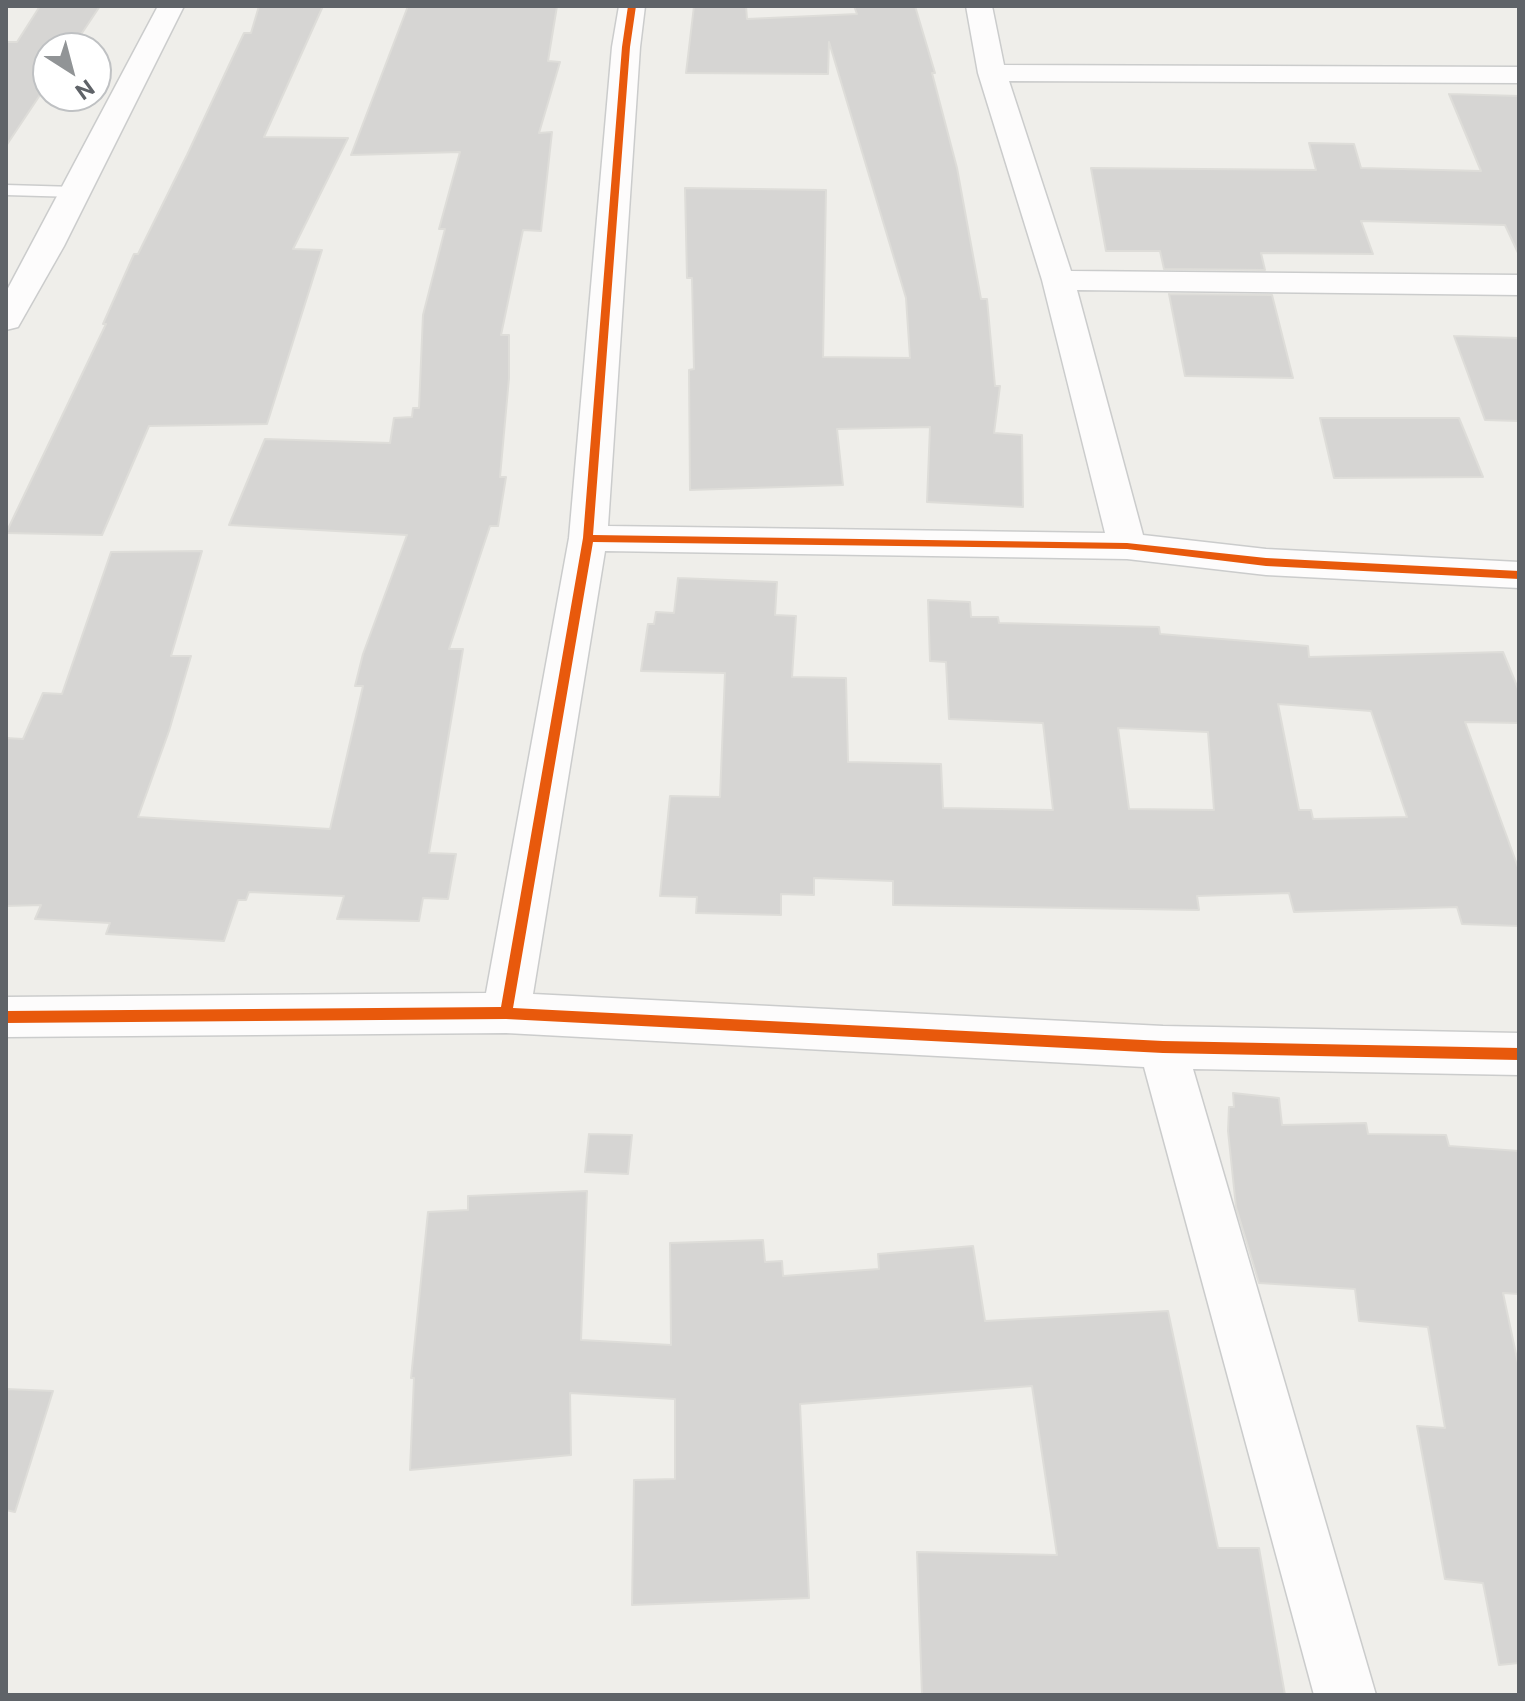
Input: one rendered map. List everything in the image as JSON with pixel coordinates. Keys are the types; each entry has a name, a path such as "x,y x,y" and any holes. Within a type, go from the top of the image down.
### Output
{"street":[{"path":"6,320 76,192 171,6"},
{"path":"506,1013 588,538 626,47 632,6"},
{"path":"979,6 992,73 1058,280 1127,546"},
{"path":"992,73 1519,75"},
{"path":"1058,280 1519,285"},
{"path":"588,538 1127,546 1266,562 1519,575"},
{"path":"6,1017 506,1013 1163,1047 1519,1054"},
{"path":"1163,1047 1345,1695"}],"lane":[{"path":"6,190 76,192"}],"building":[{"path":"40,6 100,6 83,32 32,32 32,107 6,146 6,42 17,42"},
{"path":"259,6 323,6 264,137 348,138 293,249 322,250 267,424 149,426 102,535 6,533 106,324 103,324 134,254 138,254 244,33 251,33"},
{"path":"408,6 557,6 548,61 560,62 539,133 552,132 541,231 523,230 501,335 509,335 509,378 500,477 506,477 498,526 490,526 449,649 463,649 429,853 456,854 448,899 423,898 419,921 337,919 344,896 249,892 246,900 238,900 224,941 106,934 110,923 35,919 41,905 6,906 6,738 23,739 43,693 62,694 111,552 202,551 171,656 191,656 169,731 138,817 330,829 363,686 355,686 363,654 407,535 229,525 265,439 390,443 394,418 412,417 413,408 419,408 423,315 445,229 439,229 460,152 351,155"},
{"path":"694,6 746,6 747,19 857,14 854,6 915,6 935,73 932,73 957,168 981,299 987,299 995,386 1000,386 994,433 1022,435 1023,507 927,502 930,427 837,429 843,485 690,490 689,370 694,369 692,278 687,278 685,188 826,190 823,357 910,358 906,298 829,42 828,74 686,73"},
{"path":"1449,94 1519,96 1519,255 1505,225 1361,221 1373,254 1261,253 1265,270 1164,269 1160,251 1106,251 1091,168 1316,170 1309,143 1354,144 1361,168 1481,171"},
{"path":"1169,294 1272,295 1293,378 1185,376"},
{"path":"1454,336 1519,338 1519,421 1485,420"},
{"path":"1320,418 1459,418 1483,477 1334,478"},
{"path":"678,578 777,582 775,615 796,616 792,677 846,678 848,762 941,764 943,808 1053,810 1043,723 949,719 946,662 930,661 928,600 970,602 971,617 998,617 999,623 1159,627 1160,634 1308,646 1309,657 1503,652 1519,691 1519,723 1465,722 1519,870 1519,926 1462,924 1457,907 1294,912 1289,893 1197,896 1199,910 893,905 893,881 814,878 814,895 781,894 781,915 696,913 697,897 660,896 670,796 720,797 725,673 641,671 648,624 654,624 656,612 674,613","holes":["1278,704 1371,711 1407,817 1313,819 1311,810 1299,810","1118,728 1208,732 1214,810 1129,809"]},
{"path":"1233,1093 1279,1098 1282,1125 1366,1123 1368,1134 1446,1135 1449,1146 1519,1151 1519,1294 1503,1293 1519,1368 1519,1663 1499,1665 1483,1583 1445,1579 1417,1426 1445,1428 1428,1327 1359,1321 1355,1289 1259,1283 1236,1207 1228,1131 1229,1107 1234,1107"},
{"path":"589,1134 632,1135 628,1174 585,1172"},
{"path":"587,1191 581,1340 671,1345 670,1243 763,1240 765,1262 782,1261 783,1276 879,1269 878,1254 973,1246 985,1321 1168,1311 1218,1548 1259,1548 1285,1695 922,1695 917,1552 1057,1555 1032,1386 800,1404 809,1598 632,1605 634,1480 675,1479 675,1399 570,1393 571,1455 410,1470 414,1378 411,1378 428,1212 468,1210 468,1196"},
{"path":"6,1389 53,1391 15,1512 6,1510"}],"cycle path":[{"path":"506,1013 588,538 626,47 632,6"},
{"path":"588,538 1127,546 1266,562 1519,575"},
{"path":"6,1017 506,1013 1163,1047 1519,1054"}]}
